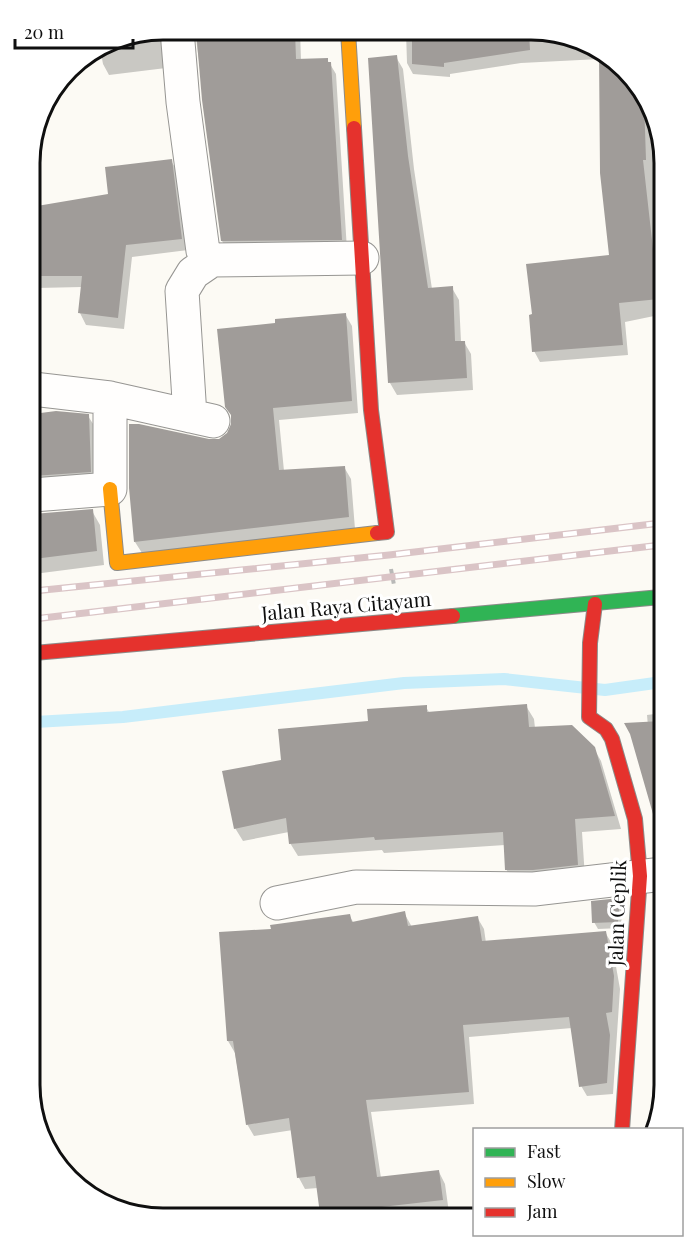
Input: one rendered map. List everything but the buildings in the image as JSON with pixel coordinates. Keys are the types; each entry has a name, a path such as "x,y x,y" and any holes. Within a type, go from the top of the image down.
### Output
{"street":[{"path":"178,40 200,241 203,251 212,260"},
{"path":"110,398 110,489 117,563 260,544 387,532 370,410 349,40"},
{"path":"40,390 110,398 202,418 182,291 193,273 212,260 362,258"},
{"path":"40,494 110,489"},
{"name":"Jalan Raya Citayam","path":"40,652 654,598"},
{"name":"Jalan Ceplik","path":"595,604 590,643 589,717 606,729 612,739 652,875 622,1128"},
{"path":"277,903 356,887 534,890 652,875"}],"waterway":[{"path":"40,722 123,717 404,683 504,679 605,690 654,683"}],"railway":[{"path":"40,590 389,555 654,524"},
{"path":"40,618 654,546"}],"traffic: fast":[{"path":"453,616 654,598"}],"traffic: slow":[{"path":"349,40 354,128"},
{"path":"110,489 117,563 377,533"}],"traffic: jam":[{"path":"354,128 371,410 387,532 377,533"},
{"path":"595,604 590,643 589,717 606,729 612,739 635,819 640,876 622,1128"},
{"path":"40,652 453,616"}]}
